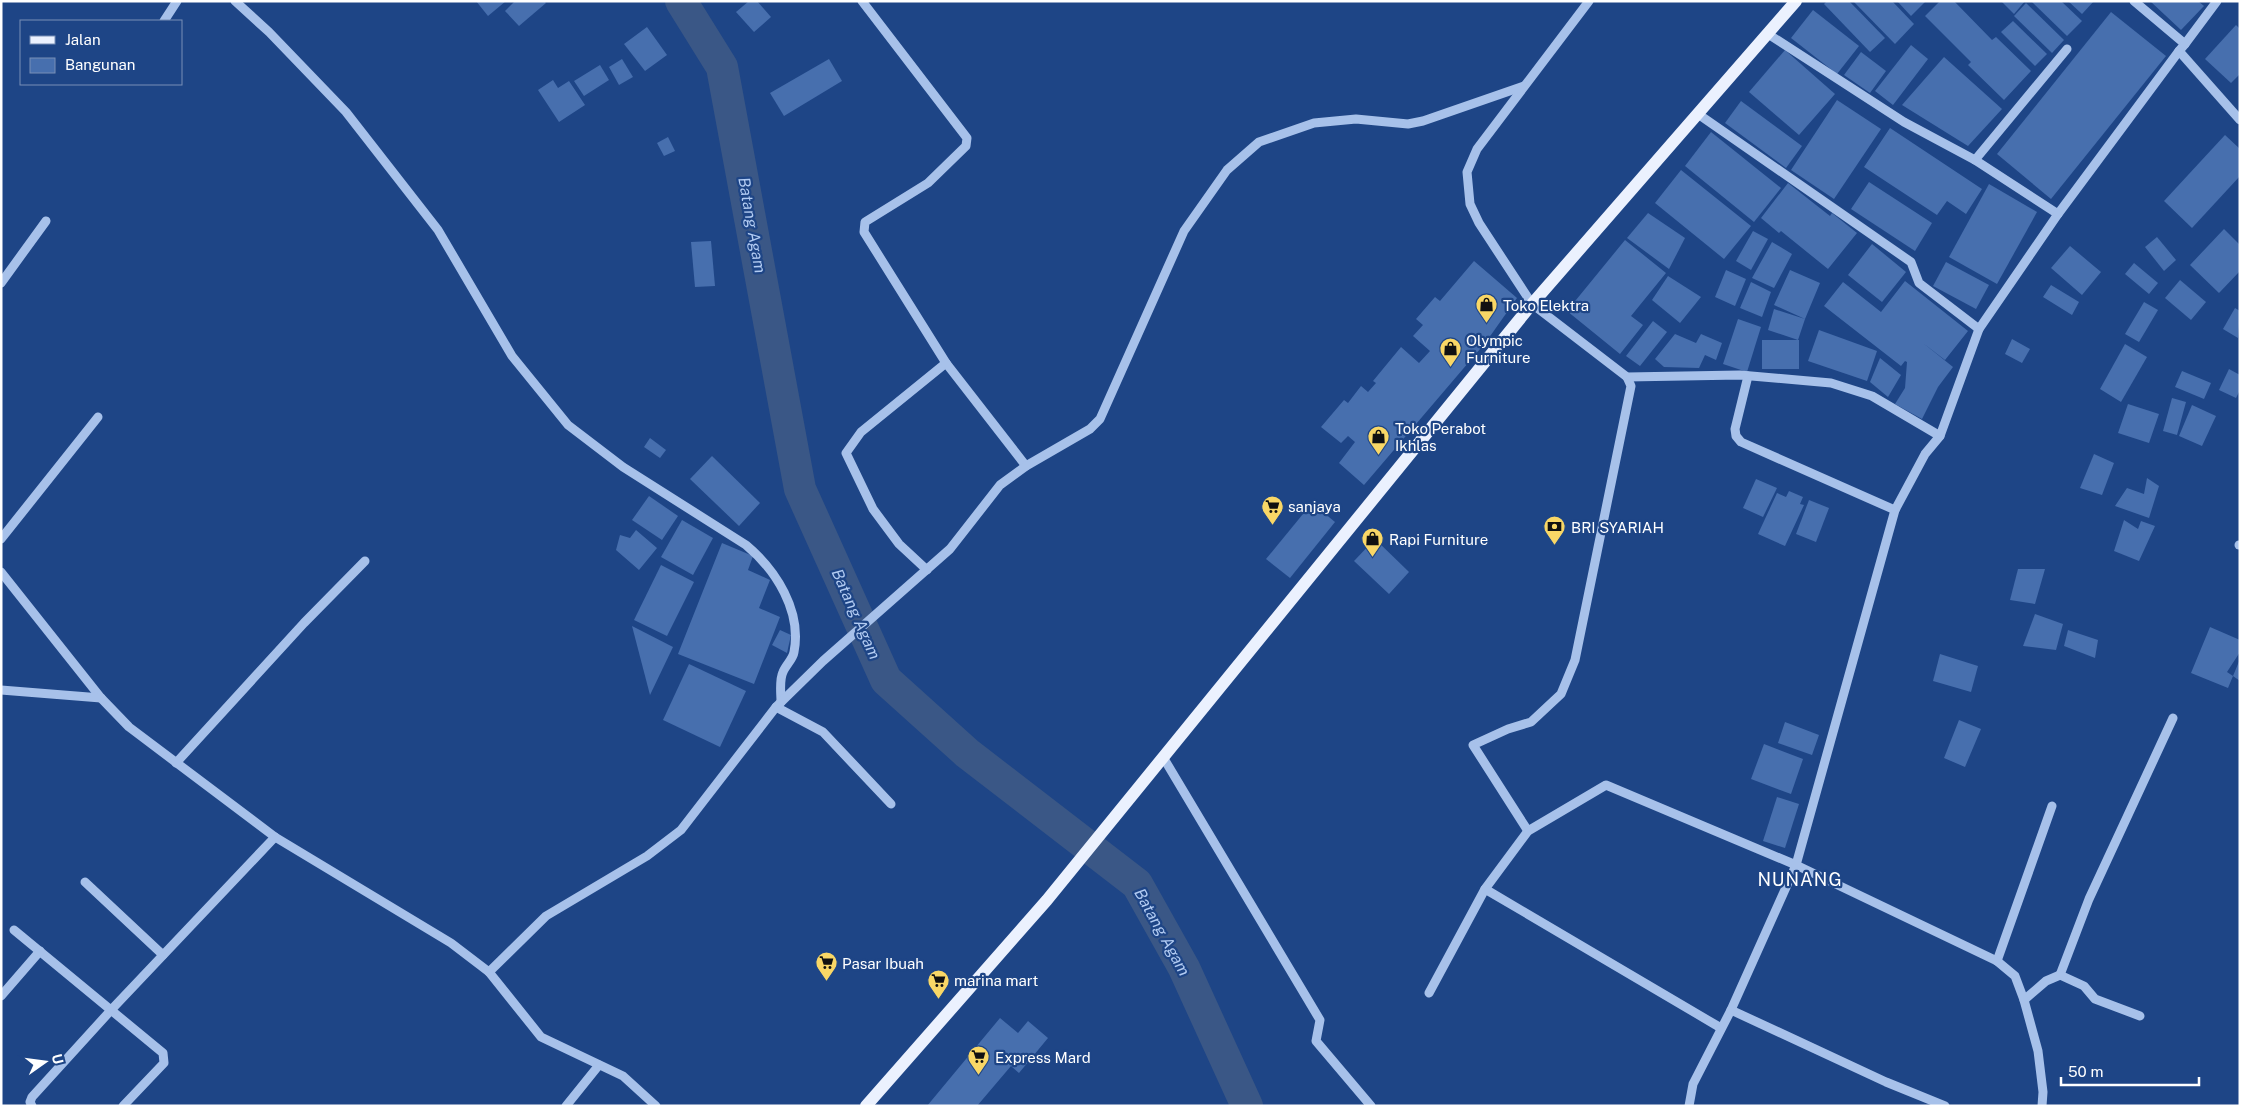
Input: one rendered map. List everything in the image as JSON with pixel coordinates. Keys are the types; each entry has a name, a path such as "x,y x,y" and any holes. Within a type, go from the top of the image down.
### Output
{"main road":[{"path":"866,1106 1047,900 1532,304 1796,1"}],"street":[{"path":"165,20 177,1"},
{"path":"235,1 269,32 346,112 438,230 512,356 568,425 623,467 746,545 761,557 790,602 797,628 794,654 782,674 778,704"},
{"path":"862,1 967,138 966,146 928,183 865,222 864,232 946,363 1026,466"},
{"path":"1528,831 1473,745 1508,729 1531,722 1561,694 1570,675 1575,660 1631,386 1627,376 1532,304 1479,223 1470,204 1467,172 1477,148 1589,1"},
{"path":"2134,1 2182,47 2240,120"},
{"path":"1689,1106 1693,1084 1731,1010 1796,865 1895,510 1925,454 1940,436 1979,329 2058,214 2217,1"},
{"path":"1768,34 1904,122 1975,160 2058,214"},
{"path":"1975,160 2067,49"},
{"path":"489,972 546,916 647,856 681,830 778,704 823,661 907,589 950,549 1000,485 1026,466 1090,429 1100,419 1184,231 1227,170 1259,142 1314,123 1356,119 1408,124 1423,121 1524,86"},
{"path":"1698,114 1911,262 1919,283 1979,329"},
{"path":"1,283 46,221"},
{"path":"927,570 899,544 873,509 846,453 861,432 946,363"},
{"path":"1627,376 1748,376 1816,381 1872,396 1940,436"},
{"path":"1748,376 1735,429 1736,436 1741,442 1895,510"},
{"path":"1,539 98,417"},
{"path":"176,763 304,623 365,561"},
{"path":"1,572 101,698 129,727 275,836 451,943 489,972 541,1037 623,1076 656,1106"},
{"path":"1,690 101,698"},
{"path":"778,704 823,732 891,804"},
{"path":"2024,1000 2046,981 2060,975 2090,899 2173,718"},
{"path":"1163,757 1320,1020 1316,1041 1371,1106"},
{"path":"1429,993 1485,889 1528,831 1606,785 1796,865 1997,961 2015,976 2024,1000 2038,1051 2043,1092 2042,1106"},
{"path":"1997,961 2052,806"},
{"path":"32,1106 30,1102 32,1098 112,1009 275,836"},
{"path":"85,882 163,955"},
{"path":"1485,889 1721,1028"},
{"path":"14,930 112,1009 165,1056 164,1063 123,1106"},
{"path":"1,996 40,951"},
{"path":"2060,975 2084,986 2095,999 2140,1016"},
{"path":"1731,1010 1886,1082 1945,1106"},
{"path":"566,1106 599,1065"}],"building":[{"path":"476,1 506,1 488,16"},
{"path":"515,1 544,1 546,3 519,26 505,11"},
{"path":"749,1 757,1 771,17 754,32 736,12"},
{"path":"1827,1 1849,1 1885,38 1870,52 1824,4"},
{"path":"1853,1 1892,1 1914,24 1895,44"},
{"path":"1897,1 1926,1 1911,16"},
{"path":"1940,1 1954,1 1992,40 1996,37 2031,71 2004,100 1968,65 1971,62 1925,16"},
{"path":"2001,1 2025,1 2014,14"},
{"path":"2031,1 2061,1 2082,21 2067,36"},
{"path":"2068,1 2094,1 2082,14"},
{"path":"2150,1 2198,1 2204,6 2181,30"},
{"path":"2026,3 2064,40 2052,53 2014,16"},
{"path":"1813,10 1859,46 1837,74 1791,38"},
{"path":"2111,12 2166,56 2051,199 1997,154"},
{"path":"2013,21 2047,54 2035,66 2001,32"},
{"path":"2236,25 2240,29 2240,74 2231,83 2205,59"},
{"path":"647,27 667,55 645,71 624,44"},
{"path":"1911,45 1928,59 1893,105 1875,91"},
{"path":"1785,50 1835,94 1799,135 1749,92"},
{"path":"1861,52 1886,71 1870,93 1844,75"},
{"path":"1944,57 2002,109 1968,146 1902,105"},
{"path":"622,59 633,77 619,85 609,67"},
{"path":"829,59 842,81 784,116 770,93"},
{"path":"600,65 609,80 584,96 574,81"},
{"path":"553,80 558,88 569,81 585,105 559,122 538,90"},
{"path":"1837,100 1881,129 1834,199 1791,170"},
{"path":"1741,101 1802,146 1786,168 1725,123"},
{"path":"1890,128 1982,189 1966,214 1947,201 1937,215 1864,167"},
{"path":"1711,132 1781,188 1754,222 1685,166"},
{"path":"2225,135 2240,149 2240,176 2192,228 2164,201"},
{"path":"668,137 675,151 664,156 657,143"},
{"path":"1681,170 1751,226 1724,259 1655,203"},
{"path":"1869,182 1932,223 1915,251 1851,209"},
{"path":"1788,183 1830,216 1832,213 1857,233 1828,269 1781,231 1779,233 1761,218"},
{"path":"1989,184 2037,212 1997,284 1949,257"},
{"path":"1648,213 1685,238 1669,269 1627,238"},
{"path":"2224,229 2240,245 2240,271 2219,293 2190,265"},
{"path":"1753,231 1768,239 1751,270 1736,261"},
{"path":"2157,237 2176,260 2164,271 2145,247"},
{"path":"1625,240 1666,273 1631,316 1643,325 1620,354 1567,311"},
{"path":"711,241 715,286 695,287 691,242"},
{"path":"1772,242 1792,254 1774,288 1752,278"},
{"path":"1872,244 1906,272 1882,302 1848,275"},
{"path":"2070,246 2101,272 2082,295 2051,268"},
{"path":"1474,261 1517,298 1486,342 1364,485 1339,463 1355,442 1348,436 1341,443 1321,427 1344,400 1348,403 1361,386 1368,392 1376,383 1373,381 1401,347 1419,363 1430,351 1413,336 1423,325 1416,319 1435,297 1440,301"},
{"path":"1946,262 1989,285 1976,309 1933,286"},
{"path":"2134,263 2158,283 2149,294 2125,274"},
{"path":"1726,270 1746,279 1735,306 1715,297"},
{"path":"1790,270 1820,283 1805,319 1774,305"},
{"path":"1668,276 1701,297 1680,323 1652,300"},
{"path":"2180,280 2206,302 2191,320 2165,298"},
{"path":"1905,281 1968,331 1945,360 1923,343 1953,367 1938,387 1922,419 1895,404 1905,388 1907,362 1905,361 1901,366 1824,306 1843,282 1881,312"},
{"path":"1751,282 1771,292 1762,317 1740,308"},
{"path":"2051,285 2079,302 2072,315 2043,297"},
{"path":"2144,302 2158,310 2139,342 2125,334"},
{"path":"2235,308 2240,311 2238,338 2223,329"},
{"path":"1774,309 1805,319 1798,340 1768,330"},
{"path":"1738,319 1761,327 1747,372 1723,364"},
{"path":"1653,321 1667,332 1640,366 1626,356"},
{"path":"1819,330 1877,351 1867,381 1808,361"},
{"path":"1675,334 1696,343 1701,334 1722,343 1716,360 1705,355 1699,368 1664,367 1655,359"},
{"path":"2012,339 2030,349 2022,363 2005,354"},
{"path":"1762,340 1799,340 1799,369 1762,369"},
{"path":"2125,344 2147,357 2121,402 2100,389"},
{"path":"1880,358 1901,375 1888,397 1870,382"},
{"path":"2229,369 2240,375 2240,390 2236,398 2219,390"},
{"path":"2182,371 2211,383 2204,399 2175,387"},
{"path":"2172,398 2186,402 2177,435 2163,431"},
{"path":"2128,404 2159,414 2149,443 2118,433"},
{"path":"2192,405 2216,416 2202,446 2179,436"},
{"path":"650,438 666,450 660,458 644,447"},
{"path":"2094,454 2114,463 2102,495 2080,488"},
{"path":"712,456 760,503 739,526 690,479"},
{"path":"2147,478 2159,486 2149,518 2115,506 2127,488 2144,494"},
{"path":"1756,479 1777,488 1763,517 1743,508"},
{"path":"1789,491 1803,497 1800,504 1804,505 1785,546 1758,534 1777,493 1786,497"},
{"path":"649,496 678,516 662,540 632,520"},
{"path":"1809,500 1829,508 1816,542 1796,534"},
{"path":"1312,503 1335,522 1290,578 1266,559"},
{"path":"682,520 713,538 693,575 661,557"},
{"path":"2124,520 2138,529 2141,521 2155,526 2139,561 2114,551"},
{"path":"636,530 657,548 639,570 616,550 620,535 630,538"},
{"path":"1375,539 1409,572 1389,594 1354,561"},
{"path":"722,543 753,556 748,570 770,580 759,608 780,617 754,684 678,654"},
{"path":"661,565 694,582 667,636 634,620"},
{"path":"2018,569 2045,569 2035,604 2010,600"},
{"path":"2035,614 2063,624 2056,650 2023,646"},
{"path":"632,626 673,647 650,695"},
{"path":"2210,627 2240,640 2240,652 2227,672 2233,676 2228,688 2191,673"},
{"path":"780,630 791,635 787,653 772,645"},
{"path":"2068,630 2098,640 2095,658 2064,646"},
{"path":"1940,654 1978,666 1971,692 1933,681"},
{"path":"2240,659 2240,681 2233,676"},
{"path":"689,664 746,691 720,747 663,720"},
{"path":"1959,720 1981,729 1965,767 1944,758"},
{"path":"1785,722 1819,735 1812,755 1778,743"},
{"path":"1764,744 1803,759 1791,794 1751,779"},
{"path":"1777,797 1799,804 1785,848 1763,841"},
{"path":"1000,1018 1018,1033 1028,1021 1048,1038 1019,1073 1011,1066 977,1106 927,1106"}],"waterway":[{"name":"Batang Agam","path":"681,1 722,67 800,489 886,680 967,753 1137,884 1184,968 1247,1106"}],"place":[{"name":"Toko Elektra","path":"1487,324"},
{"name":"Olympic Furniture","path":"1450,368"},
{"name":"Toko Perabot Ikhlas","path":"1379,456"},
{"name":"sanjaya","path":"1272,525"},
{"name":"BRI SYARIAH","path":"1555,546"},
{"name":"Rapi Furniture","path":"1373,558"},
{"name":"Pasar Ibuah","path":"826,982"},
{"name":"marina mart","path":"938,999"},
{"name":"Express Mard","path":"979,1076"}],"district":[{"name":"NUNANG","path":"1800,879"}]}
